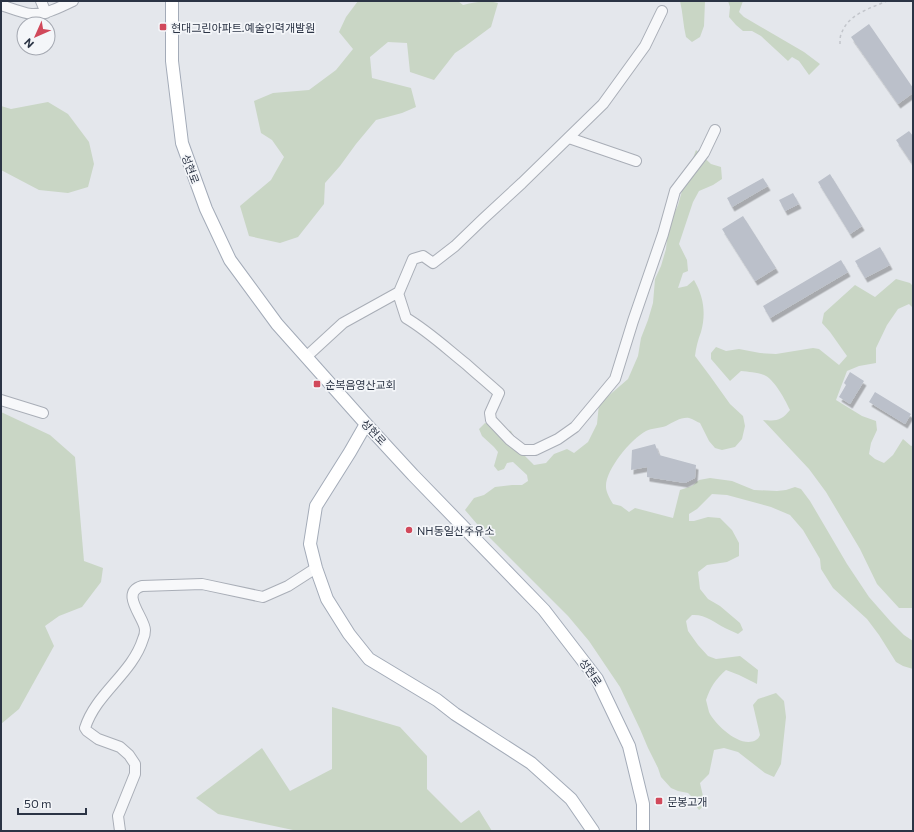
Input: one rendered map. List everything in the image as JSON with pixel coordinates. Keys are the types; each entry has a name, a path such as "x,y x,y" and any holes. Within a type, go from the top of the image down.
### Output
{"main road":[{"name":"성현로","path":"172,1 172,60 182,143 206,209 230,260 277,324 418,480 544,610 597,679 629,746 643,804 643,831"},
{"path":"366,424 316,506 310,544 316,568 327,600 349,634 369,659 437,700 455,714 531,763 571,799 593,831"}],"street":[{"path":"41,1 46,13"},
{"path":"1,5 31,14 46,13 73,1"},
{"path":"306,357 343,324 398,293 413,259 423,256 433,263 455,246 522,184 603,104 645,46 662,11"},
{"path":"398,293 406,318 420,326 499,393 490,413 492,420 510,440 522,450 535,450 558,439 575,427 615,379 632,321 663,234 675,191 704,153 715,130"},
{"path":"569,138 636,161"},
{"path":"1,400 43,413"},
{"path":"120,831 118,816 135,774 135,764 129,755 120,747 98,739 85,728 96,705 133,660 143,640 145,630 132,600 134,591 138,587 142,586 202,584 262,597 288,586 316,568"}],"path":[{"path":"840,44 841,33 850,20 859,13 887,1"}],"green space":[{"path":"358,1 458,1 463,5 480,2 498,3 491,27 455,53 434,80 410,72 407,43 388,42 370,57 372,78 411,88 416,107 402,113 376,120 325,183 324,204 298,237 280,243 249,236 240,206 271,180 284,157 272,140 261,133 254,101 273,93 309,90 336,70 353,49 339,32 346,17"},
{"path":"680,1 705,1 704,26 700,37 692,42 686,37"},
{"path":"728,1 743,1 739,12 744,17 804,52 820,64 809,75 799,61 792,57 788,61 761,36 752,31 743,31 729,17 730,7"},
{"path":"48,102 68,114 89,142 94,164 88,187 68,193 39,190 1,170 1,106 11,109"},
{"path":"696,150 711,164 721,167 722,179 699,191 693,202 679,244 687,260 688,271 683,273 678,288 687,286 694,280 700,293 704,312 703,325 695,356 730,404 743,416 745,426 742,439 735,447 722,450 715,448 709,441 700,423 689,418 680,419 666,426 648,430 626,448 614,464 607,480 606,489 608,496 613,504 621,506 629,512 635,508 673,518 680,490 692,486 699,480 710,478 732,481 754,490 777,491 795,487 801,489 810,501 847,564 869,597 904,635 913,641 913,669 896,662 867,619 833,588 821,569 820,559 803,530 790,515 771,507 727,495 712,494 697,509 689,514 689,521 708,517 720,518 732,530 739,543 739,556 727,562 707,565 698,572 700,589 708,599 720,606 740,623 743,630 738,634 705,617 692,615 686,621 688,631 708,656 716,659 740,656 758,670 757,684 726,670 719,677 708,695 706,700 709,712 717,723 729,734 736,739 750,742 757,740 760,735 753,705 758,699 776,693 784,701 786,717 781,764 774,777 765,773 738,752 724,748 714,750 709,774 700,783 705,805 699,810 694,799 688,793 671,788 661,777 620,687 589,641 568,616 483,531 465,510 474,498 484,495 495,487 522,485 528,481 527,475 513,462 507,463 504,469 498,471 494,466 498,452 482,436 479,429 485,423 511,431 522,453 534,465 546,463 554,454 567,449 574,453 588,442 597,424 599,404 628,379 638,356 641,338 653,303 655,279 666,249 668,230"},
{"path":"896,279 910,283 913,286 913,308 909,304 898,309 887,325 876,348 876,363 859,366 847,371 836,400 862,416 876,421 877,430 871,443 869,454 875,459 884,463 893,455 903,439 911,446 913,445 913,608 899,608 877,584 860,549 826,492 809,469 763,420 778,420 790,410 773,382 766,376 754,372 741,371 730,381 711,359 711,353 716,347 726,351 739,349 776,354 813,348 819,349 839,365 847,356 822,323 824,313 855,285 875,297"},
{"path":"1,412 50,435 75,457 84,561 103,568 101,582 82,607 59,616 45,626 54,646 19,709 1,724"},
{"path":"332,707 400,727 427,756 427,789 461,823 479,810 492,831 294,831 218,814 196,798 262,748 290,791 332,769"}],"building":[{"path":"869,24 913,88 913,93 898,104 851,37"},
{"path":"909,131 913,136 913,165 896,140"},
{"path":"830,174 862,226 850,234 818,182"},
{"path":"763,178 768,186 732,207 727,198"},
{"path":"793,193 799,204 785,211 779,200"},
{"path":"743,216 776,268 755,281 722,229"},
{"path":"880,247 890,265 865,278 855,261"},
{"path":"841,260 848,272 770,318 763,306"},
{"path":"850,372 864,381 850,404 839,397 846,385 844,383"},
{"path":"875,392 911,414 905,424 869,402"},
{"path":"655,444 659,455 696,465 695,478 685,483 647,477 647,467 631,470 632,450"}],"place":[{"name":"현대그린아파트.예술인력개발원","path":"163,27"},
{"name":"순복음영산교회","path":"317,384"},
{"name":"NH동일산주유소","path":"409,530"},
{"name":"문봉고개","path":"659,801"}]}
